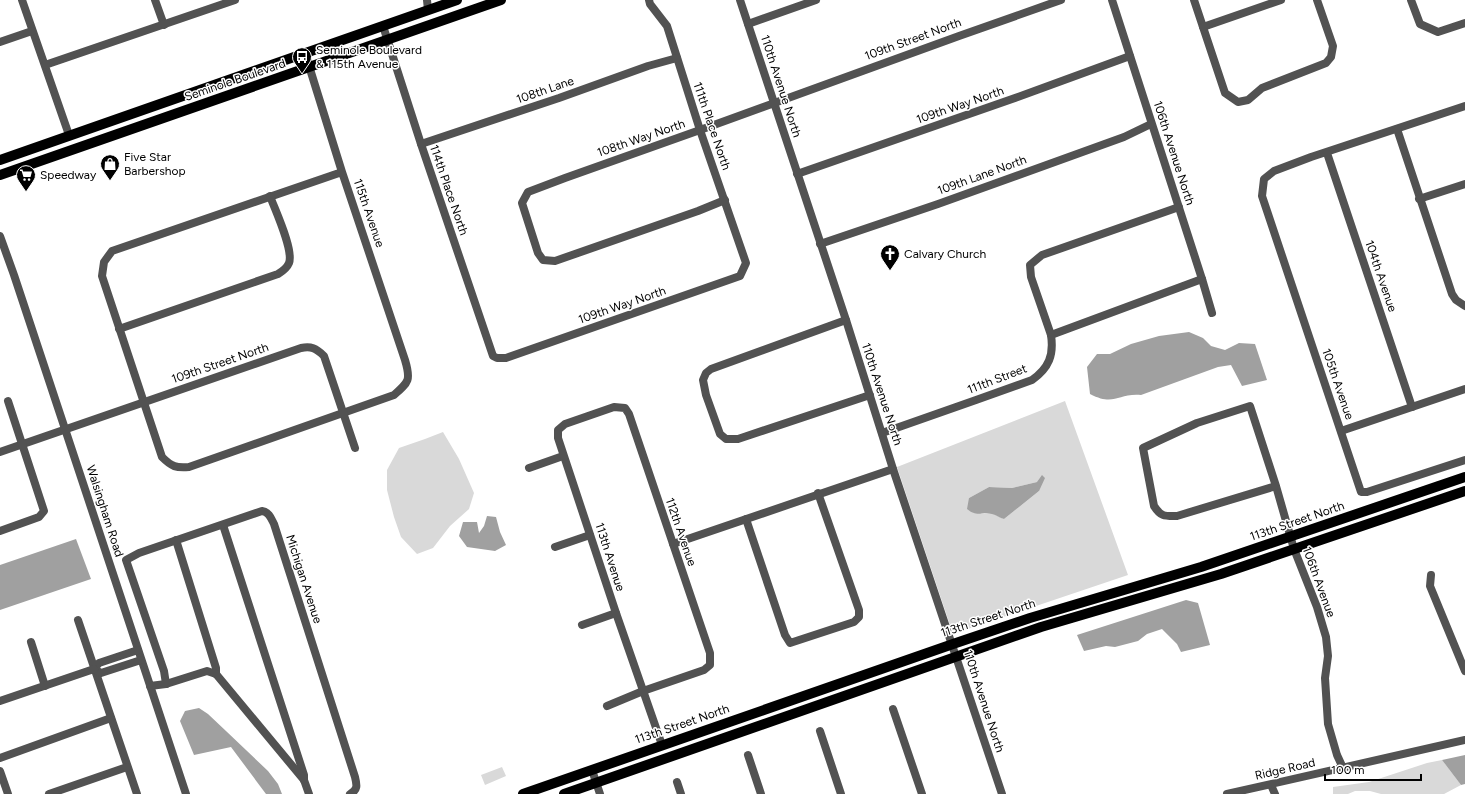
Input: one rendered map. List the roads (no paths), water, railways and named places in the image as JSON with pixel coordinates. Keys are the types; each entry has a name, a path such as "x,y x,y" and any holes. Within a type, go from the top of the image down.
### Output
{"main road":[{"name":"Seminole Boulevard","path":"0,160 384,26 427,5 457,0"},
{"name":"Seminole Boulevard","path":"0,174 189,110 501,0"},
{"path":"184,95 189,110"},
{"name":"113th Street North","path":"523,794 1030,618 1200,567 1465,477"},
{"path":"564,794 1041,628 1221,574 1465,491"}],"street":[{"path":"22,0 70,135"},
{"path":"155,0 164,25"},
{"path":"44,65 164,25 223,2 235,0"},
{"name":"111th Place North","path":"649,0 650,4 667,26 700,130 746,263"},
{"name":"110th Avenue North","path":"740,0 846,320 893,469 953,644 1002,794"},
{"path":"748,24 816,0"},
{"name":"109th Street North","path":"773,102 1061,0"},
{"name":"106th Avenue North","path":"1112,0 1212,313"},
{"path":"1194,0 1204,26 1225,93 1238,102 1248,100 1262,88 1326,63 1331,57 1333,46 1317,0"},
{"path":"1204,26 1281,0"},
{"path":"1411,0 1420,24 1438,32 1465,23"},
{"name":"114th Place North","path":"384,26 421,144 493,356 497,358"},
{"path":"0,42 32,31"},
{"name":"115th Avenue","path":"305,53 342,172 409,373 407,381 394,396 344,413"},
{"name":"109th Way North","path":"797,174 1130,56"},
{"name":"108th Lane","path":"421,144 559,98 648,66 677,58"},
{"name":"108th Way North","path":"725,200 698,211 555,261 544,260 538,253 522,203 528,192 773,102"},
{"path":"1327,153 1465,106"},
{"name":"109th Lane North","path":"820,244 938,204 1124,137 1151,124"},
{"path":"1397,129 1419,199 1452,294 1463,305"},
{"name":"105th Avenue","path":"1327,153 1274,171 1264,179 1262,196 1361,492 1367,492 1465,460"},
{"name":"104th Avenue","path":"1327,153 1412,407"},
{"path":"342,172 112,251 104,262 102,276 162,457 168,463 180,469 344,413 355,448"},
{"path":"1419,199 1465,184"},
{"path":"119,329 230,292 285,270 289,263 290,257 288,246 270,196"},
{"name":"111th Street","path":"882,433 1032,380 1044,371 1052,352 1051,335 1031,277 1030,265 1042,255 1179,207"},
{"name":"Walsingham Road","path":"0,236 14,273 186,794"},
{"name":"109th Way North","path":"497,358 511,357 722,283 740,276 746,263"},
{"path":"1051,335 1202,279"},
{"path":"846,320 711,369 706,373 703,380 706,395 720,434 726,439 738,439 870,395"},
{"name":"109th Street North","path":"0,452 241,368 309,346 324,356 344,413"},
{"path":"1341,431 1465,389"},
{"path":"0,530 39,517 44,511 8,401"},
{"name":"112th Avenue","path":"558,430 565,424 614,406 625,408 630,414 710,653 710,665 704,670 643,691"},
{"name":"106th Avenue","path":"1276,486 1177,516 1159,514 1154,506 1143,448 1197,423 1250,406 1276,486 1294,549 1317,608 1326,637 1328,656 1325,678 1328,724 1337,755 1343,768"},
{"name":"113th Avenue","path":"558,430 558,438 563,456 662,745"},
{"path":"529,468 563,456"},
{"path":"673,544 818,493 893,469"},
{"path":"746,519 790,643 854,622 859,618 859,610 818,493"},
{"name":"Michigan Avenue","path":"166,684 164,671 126,560 139,553 176,540 266,512 271,517 355,777 356,788 355,791 350,794"},
{"path":"223,525 304,775 304,780"},
{"path":"555,547 590,535"},
{"path":"176,540 216,668 216,674"},
{"path":"1431,575 1430,586 1465,671"},
{"path":"582,625 616,613"},
{"path":"78,620 137,794"},
{"path":"31,642 45,686"},
{"path":"0,701 94,669 99,663 138,650"},
{"path":"94,669 101,673 141,660"},
{"path":"150,686 166,684 207,671 216,674 304,780 310,794"},
{"path":"607,706 643,691"},
{"path":"893,709 922,794"},
{"path":"0,758 111,718"},
{"path":"820,731 841,794"},
{"name":"Ridge Road","path":"1227,794 1465,740"},
{"path":"748,755 761,794"},
{"path":"49,794 127,767"},
{"path":"592,770 600,794"},
{"path":"0,771 8,794"},
{"path":"677,782 682,794"},
{"path":"1271,785 1275,794"}],"place":[{"name":"Seminole Boulevard & 115th Avenue","path":"302,74"},
{"name":"Five Star Barbershop","path":"110,181"},
{"name":"Speedway","path":"26,192"},
{"name":"Calvary Church","path":"890,271"}]}
